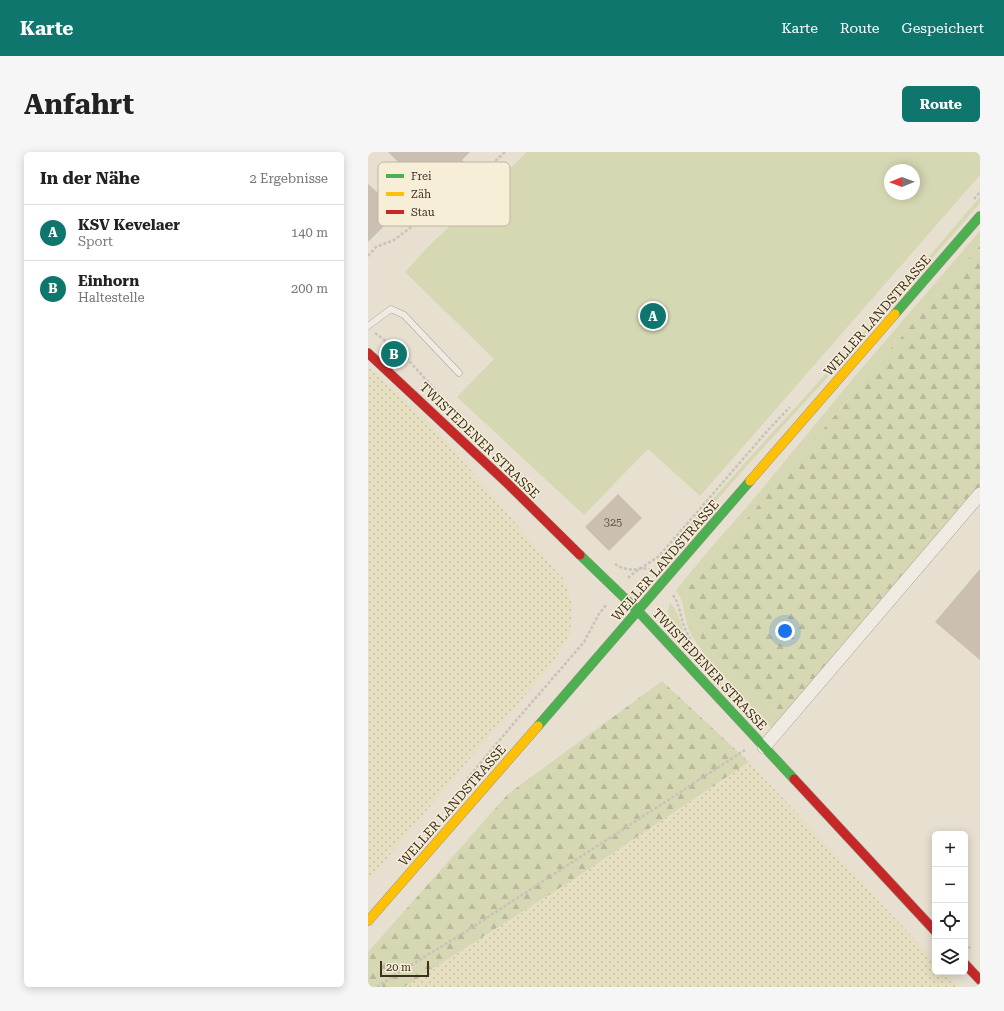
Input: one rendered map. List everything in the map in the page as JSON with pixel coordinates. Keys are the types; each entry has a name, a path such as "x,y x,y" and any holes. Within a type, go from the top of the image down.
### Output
{"main road":[{"name":"WELLER LANDSTRASSE","path":"368,921 980,216"},
{"name":"TWISTEDENER STRASSE","path":"368,353 495,472 638,611 932,928"},
{"path":"968,967 980,980"}],"street":[{"path":"761,743 980,494"}],"lane":[{"path":"368,326 390,309 404,315 460,373"}],"path":[{"path":"494,162 504,152"},
{"path":"368,256 376,246 394,240 413,226"},
{"path":"464,782 584,642 599,614 631,575 642,568"},
{"path":"377,987 748,747 761,743"}],"shaded area":[{"path":"368,367 432,425 564,580 573,605 570,633 553,663 465,764 368,881"},
{"path":"749,762 932,958 932,975 948,975 959,987 404,987 577,877"}],"green space":[{"path":"527,152 980,152 980,175 700,496 648,449 584,515 457,397 494,359 405,272 450,226 510,226 510,168"},
{"path":"980,197 980,203 865,336 744,469 658,568 657,562 862,334"},
{"path":"980,231 980,246 685,592 700,637 721,662 783,719 771,728 705,655 692,636 687,625 682,601 676,590 856,375"},
{"path":"980,246 980,488 783,719 721,662 700,637 685,592"},
{"path":"670,603 679,617 689,645 763,729 757,728 677,635 669,619 668,609"},
{"path":"662,681 749,762 577,877 404,987 368,987 368,952 508,794"}],"building":[{"path":"388,152 470,152 462,160 464,162 398,162"},
{"path":"368,184 378,193 378,226 384,226 368,242"},
{"path":"618,494 642,518 609,551 585,527"},
{"path":"980,569 980,660 935,622"}],"traffic: fast":[{"path":"895,314 980,216"},
{"path":"538,726 750,481"},
{"path":"580,555 638,611 794,779"}],"traffic: slow":[{"path":"750,481 895,314"},
{"path":"368,921 538,726"}],"traffic: jam":[{"path":"368,353 507,483 580,555"},
{"path":"794,779 932,928"},
{"path":"968,967 980,980"}],"place":[{"name":"KSV Kevelaer","path":"653,316"},
{"name":"Einhorn","path":"394,354"}]}
